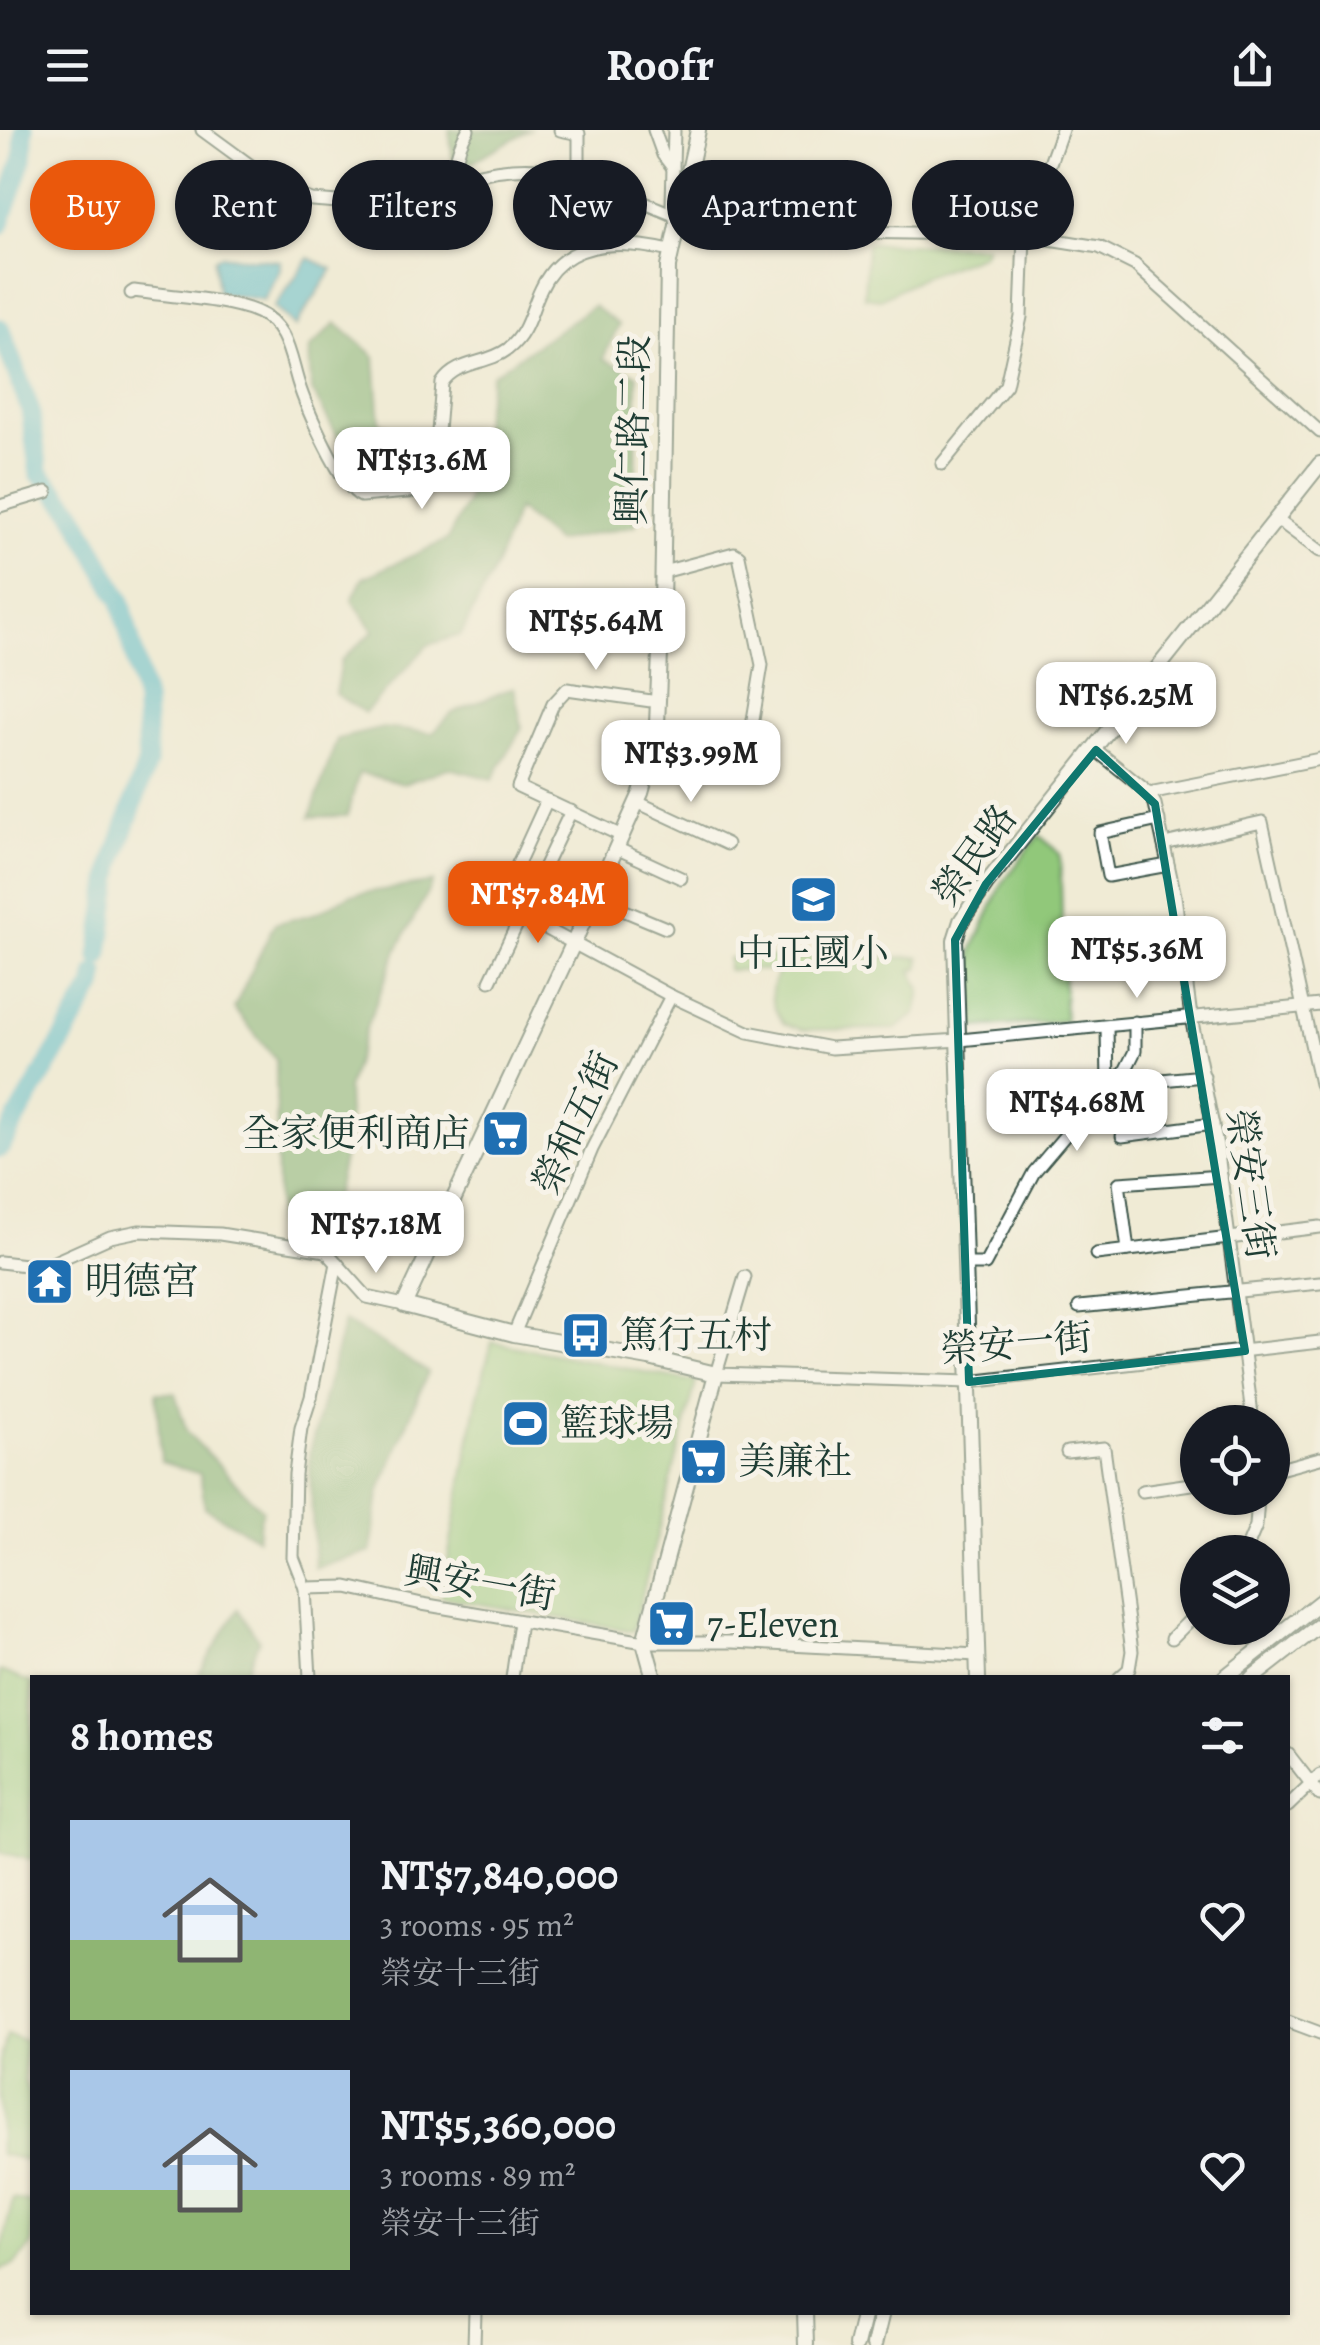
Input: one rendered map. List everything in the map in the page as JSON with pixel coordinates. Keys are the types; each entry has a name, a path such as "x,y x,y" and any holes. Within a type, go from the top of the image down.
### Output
{"street":[{"path":"202,130 284,190 312,200 338,202 358,198 448,209 454,202 457,156 468,130"},
{"path":"560,130 579,134 579,160"},
{"path":"654,130 667,161"},
{"path":"673,160 674,130"},
{"name":"興仁路二段","path":"691,160 698,130"},
{"path":"1051,160 1062,130"},
{"path":"1074,242 1099,246 1134,265 1320,432"},
{"path":"131,293 261,312 290,345 303,396 352,492 361,496 419,491 430,480 435,468 442,384 450,372 495,357 518,340 526,330 541,288 552,272 576,252 592,245 638,244 670,251"},
{"path":"942,464 1006,385 1021,317 1023,250"},
{"name":"興仁路二段","path":"404,1306 594,898 637,802 651,758 658,702 663,572 670,251"},
{"name":"榮民路","path":"978,1675 960,1040 954,954 962,922 986,884 1320,464"},
{"path":"0,506 47,492"},
{"path":"1277,520 1320,551"},
{"path":"663,572 734,553 739,556 762,665 754,720"},
{"path":"658,702 567,689 553,704 518,787 571,812 681,878"},
{"path":"1096,750 1150,793 1320,759"},
{"name":"榮安三街","path":"1150,793 1175,896 1191,1018 1213,1124 1251,1405"},
{"path":"500,903 548,800"},
{"path":"637,802 727,844"},
{"path":"490,981 571,812"},
{"path":"1159,820 1100,833 1108,876 1168,865"},
{"path":"1164,844 1262,822 1320,1084"},
{"path":"473,889 671,996 748,1032 816,1046 856,1048 960,1040 1320,1005"},
{"path":"594,898 666,928"},
{"name":"榮和五街","path":"514,1334 592,1148 671,996"},
{"path":"966,1264 985,1264 1034,1172 1108,1085 1124,1073 1135,1051 1135,1022"},
{"path":"1107,1026 1108,1085"},
{"path":"1108,1085 1204,1076"},
{"path":"1122,1136 1213,1124"},
{"path":"1128,1250 1119,1183 1221,1176"},
{"path":"1096,1254 1320,1227"},
{"path":"0,1262 43,1267 110,1236 166,1230 304,1246 326,1251 367,1296 514,1334 716,1374"},
{"path":"310,1675 306,1588 292,1557 295,1474 301,1428 311,1397 337,1263"},
{"path":"653,1675 644,1642 745,1277"},
{"path":"1079,1307 1320,1282"},
{"name":"榮安一街","path":"716,1374 969,1382 1320,1342"},
{"path":"1066,1452 1104,1448 1132,1652 1129,1669 1122,1675"},
{"path":"1290,1466 1320,1458"},
{"path":"1142,1491 1180,1486"},
{"name":"興安一街","path":"306,1588 347,1588 644,1642 734,1642 977,1655"},
{"path":"1228,1675 1320,1602"},
{"path":"512,1675 520,1622"},
{"path":"1256,1675 1320,1625"},
{"path":"1172,1638 1180,1630"},
{"path":"1290,1756 1317,1785 1290,1805"},
{"path":"1290,2022 1320,2033"},
{"path":"474,2345 475,2315"},
{"path":"806,2315 806,2345"},
{"path":"856,2345 863,2315"},
{"path":"874,2345 881,2315"}],"highlighted area":[{"path":"1096,750 1155,804 1245,1351 969,1382 955,940 986,884"}],"green space":[{"path":"449,130 529,130 475,160 453,160"},
{"path":"892,244 912,244 912,250 984,250 880,299 864,297 867,250 892,250"},
{"path":"593,306 619,325 603,359 637,375 636,525 556,542 517,509 496,566 461,635 428,645 365,713 335,694 341,661 374,631 352,600 363,578 447,540 466,503 492,375"},
{"path":"336,323 375,356 380,423 404,432 403,457 350,459 311,389 309,349"},
{"path":"514,687 522,727 493,779 448,768 404,784 359,773 347,816 310,817 337,739 383,728 433,733 452,713"},
{"path":"1039,835 1060,854 1065,1021 975,1028 972,951 1002,884"},
{"path":"433,882 398,948 347,1090 349,1131 326,1240 277,1226 276,1060 234,1008 274,924 316,913 350,895"},
{"path":"920,957 919,969 912,970 921,990 916,1014 896,1029 803,1030 784,1024 772,997 779,970 728,970 728,958"},
{"path":"344,1321 428,1372 379,1493 371,1552 315,1568 309,1454"},
{"path":"492,1342 696,1382 633,1631 441,1597 477,1399"},
{"path":"156,1393 175,1393 187,1432 262,1510 257,1538 205,1508 200,1474 161,1462"},
{"path":"238,1609 259,1640 245,1675 198,1675"},
{"path":"0,1671 30,1682 30,1860 0,1852"},
{"path":"7,2036 25,2040 30,2161 0,2154 0,2062"},
{"path":"13,2199 30,2203 30,2247 14,2265 0,2270"}],"water":[{"path":"220,255 280,261 280,270 264,300 218,293 214,259"},
{"path":"309,258 333,269 295,327 274,307"}],"waterway":[{"path":"0,225 23,158 24,130"},
{"path":"0,328 30,409 39,473 72,510 121,601 145,701 147,763 113,863 99,957"},
{"path":"0,1148 94,986 96,974"}],"place":[{"name":"中正國小","path":"813,899"},
{"name":"全家便利商店","path":"505,1133"},
{"name":"明德宮","path":"50,1281"},
{"name":"篤行五村","path":"585,1335"},
{"name":"籃球場","path":"525,1423"},
{"name":"美廉社","path":"703,1461"},
{"name":"7-Eleven","path":"672,1624"}]}
